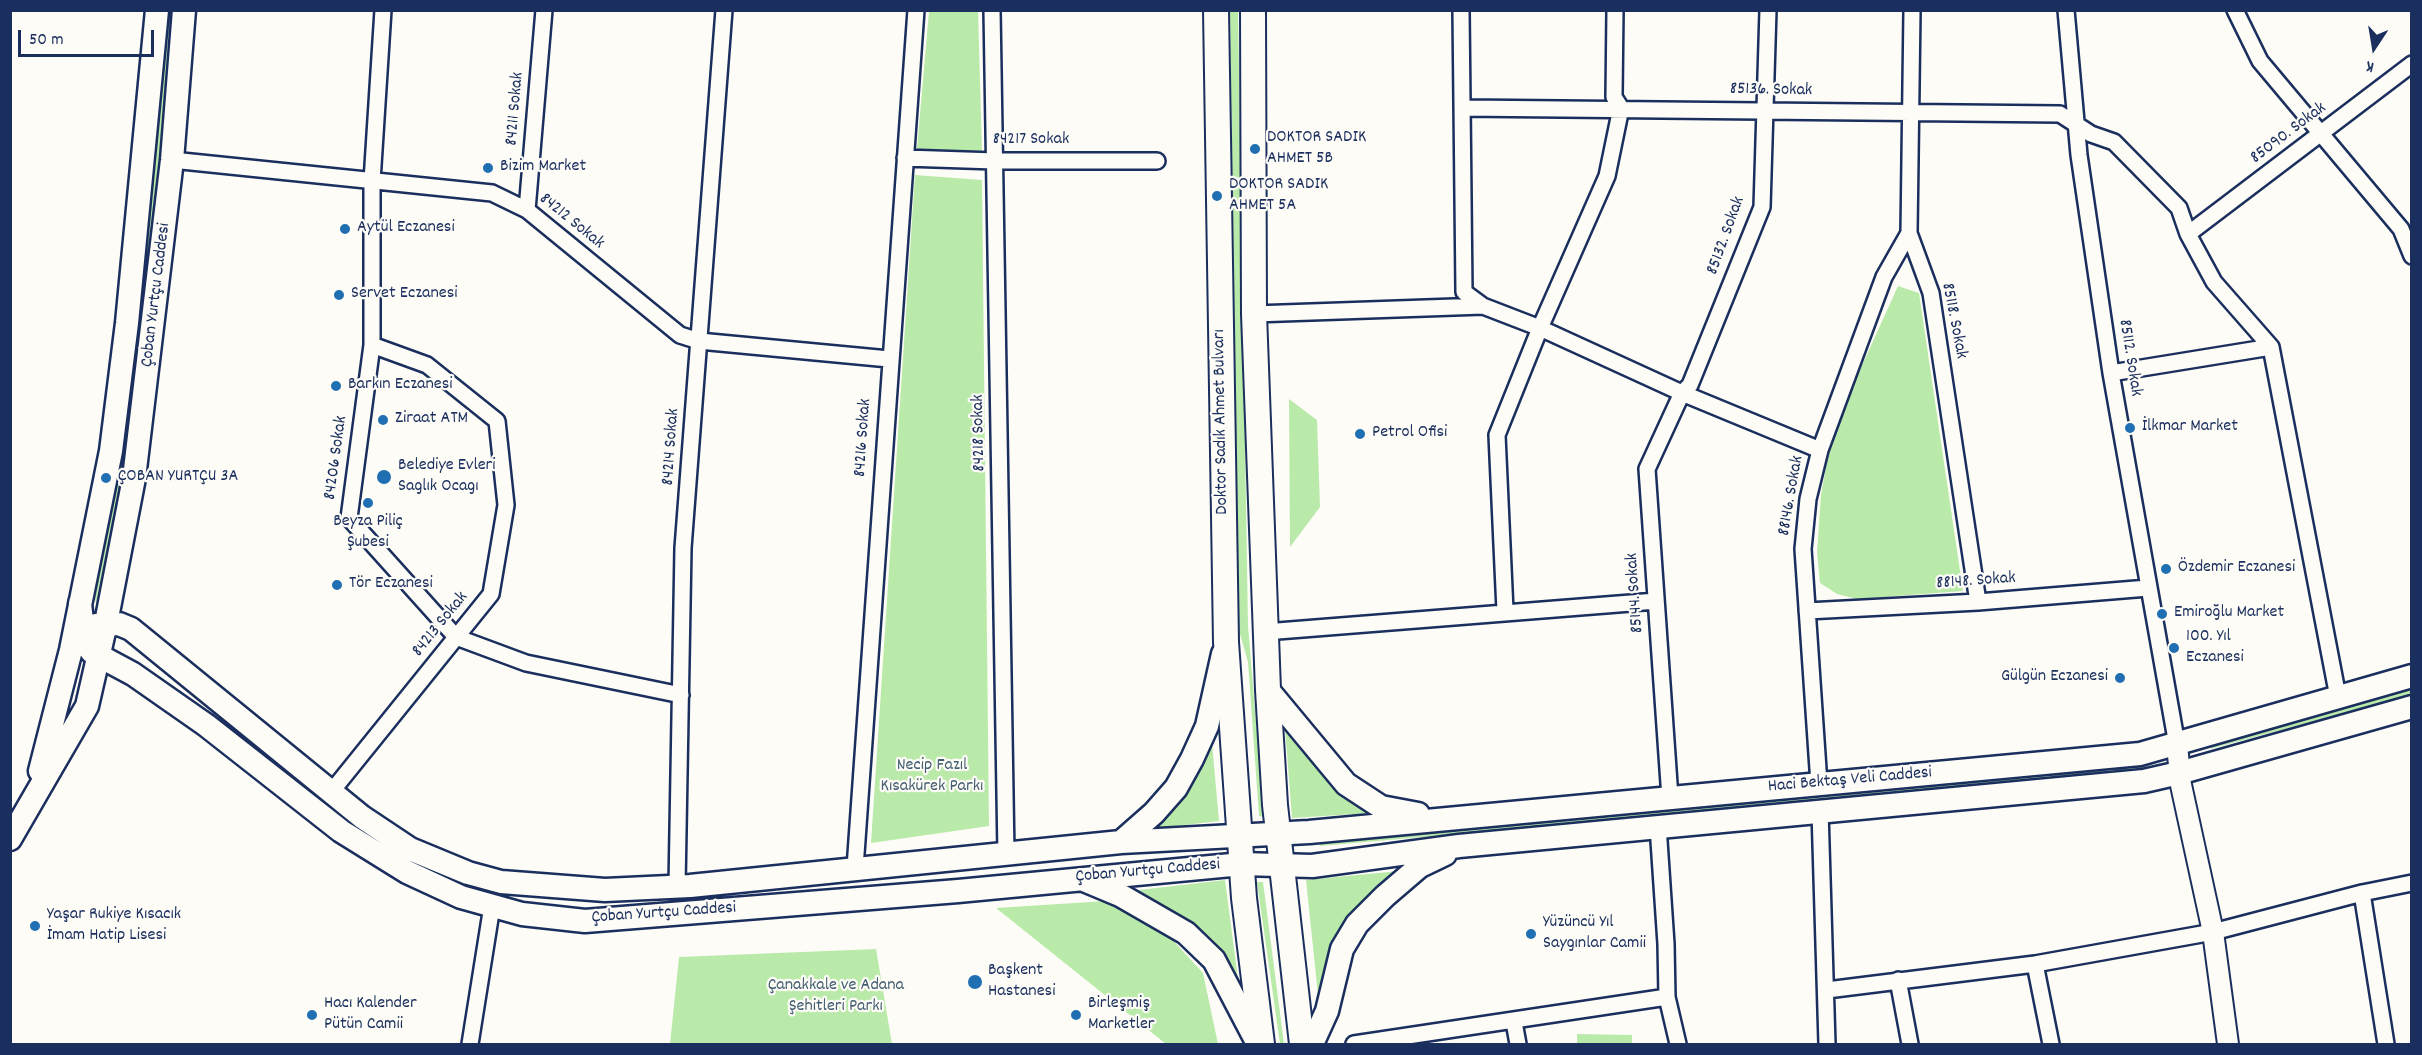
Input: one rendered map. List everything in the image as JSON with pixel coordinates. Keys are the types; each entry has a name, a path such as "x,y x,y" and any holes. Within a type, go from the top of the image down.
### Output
{"main road":[{"name":"Çoban Yurtçu Caddesi","path":"77,642 80,603 111,451 127,323 157,10"},
{"name":"Çoban Yurtçu Caddesi","path":"22,808 87,706 106,623 134,478 172,160 184,10"},
{"name":"Doktor Sadık Ahmet Bulvarı","path":"1216,10 1226,642 1242,864"},
{"name":"Doktor Sadık Ahmet Bulvarı","path":"1253,10 1254,314 1265,632 1281,864"},
{"name":"Çoban Yurtçu Caddesi","path":"106,623 120,624 131,629 362,817 410,849 468,873 501,882 605,890 677,886 1122,842 1278,832"},
{"path":"10,838 77,642 96,625 106,623"},
{"path":"77,642 88,647 98,656"},
{"path":"1122,842 1154,813 1176,788 1192,759 1207,726 1226,642"},
{"name":"Çoban Yurtçu Caddesi","path":"98,656 153,687 239,750 340,831 407,873 461,897 522,914 585,921 948,892 1242,864 1281,864"},
{"name":"Haci Bektaş Veli Caddesi","path":"1278,832 1309,832 2140,754 2412,676"},
{"path":"1268,690 1346,784 1381,807 1443,819"},
{"name":"Haci Bektaş Veli Caddesi","path":"1281,864 1312,866 1459,846 2144,781 2412,707"},
{"path":"1312,1044 1327,1011 1342,949 1357,924 1385,896 1420,867 1459,846"},
{"path":"1242,864 1260,1044"},
{"path":"1281,864 1302,1044"},
{"path":"1080,878 1120,896 1186,933 1214,960 1260,1044"}],"street":[{"name":"84206 Sokak","path":"383,10 372,181 372,345 349,518 456,637 526,663 681,695"},
{"name":"84211 Sokak","path":"527,210 544,10"},
{"name":"84214 Sokak","path":"677,886 683,548 724,10"},
{"name":"84216 Sokak","path":"855,868 889,359 916,10"},
{"name":"84218 Sokak","path":"992,10 1006,854"},
{"path":"1461,10 1464,292 1483,306 1540,328 1682,393 1820,450"},
{"path":"1505,611 1497,435 1540,328 1607,176 1620,108 1614,98 1615,10"},
{"name":"85132. Sokak","path":"1682,393 1690,384 1762,207 1768,10"},
{"name":"85118. Sokak","path":"1912,10 1909,233 1931,293 1978,602"},
{"name":"85112. Sokak","path":"2066,10 2076,126 2111,373 2176,745"},
{"path":"2235,10 2260,62 2401,229 2412,256"},
{"name":"85090. Sokak","path":"2188,234 2323,134 2412,64"},
{"name":"85136. Sokak","path":"1462,108 2060,114 2076,126 2114,142 2179,208 2188,234 2214,282 2271,347"},
{"name":"84217 Sokak","path":"905,158 995,161 1157,160"},
{"name":"84212 Sokak","path":"172,160 492,193 527,210 680,335 699,341 889,359"},
{"name":"88146. Sokak","path":"1819,784 1803,549 1808,499 1820,450 1884,277 1909,233"},
{"path":"1254,314 1483,306"},
{"name":"84213 Sokak","path":"332,791 491,594 506,505 497,421 428,364 372,345"},
{"path":"2111,373 2271,347 2338,697"},
{"name":"85144. Sokak","path":"1670,798 1647,469 1682,393"},
{"name":"88148. Sokak","path":"1807,611 1978,602 2148,588"},
{"path":"1265,632 1505,611 1656,601"},
{"path":"2176,745 2179,773 2213,932 2228,1044"},
{"path":"1820,811 1827,1044"},
{"path":"1658,826 1667,997 1678,1044"},
{"path":"1827,990 2035,964 2213,932 2362,893 2412,883"},
{"path":"2362,893 2386,1044"},
{"path":"470,1044 492,906"},
{"path":"2035,964 2051,1044"},
{"path":"1898,980 1910,1044"},
{"path":"1354,1044 1514,1022 1667,997"},
{"path":"1514,1022 1518,1044"}],"green space":[{"path":"165,11 171,11 156,200 136,387 126,456 96,603 93,593 122,455"},
{"path":"929,11 978,11 982,151 917,149"},
{"path":"1230,11 1238,11 1248,626 1264,817 1259,816 1248,662 1238,627"},
{"name":"Necip Fazıl Kısakürek Parkı","path":"915,175 982,180 989,826 871,843"},
{"path":"1898,286 1919,293 1963,591 1857,599 1837,594 1820,583 1817,552 1821,495 1829,450 1859,372"},
{"path":"1289,399 1317,420 1320,507 1290,547"},
{"path":"2411,689 2411,695 2210,749 2212,747"},
{"path":"1284,715 1371,813 1292,818"},
{"path":"1211,732 1219,821 1141,830"},
{"path":"2140,765 2144,768 2141,770 1670,815 1320,846 1319,843"},
{"path":"1409,870 1358,914 1320,1014 1306,880"},
{"path":"1225,880 1240,994 1122,892"},
{"path":"1257,882 1263,882 1284,1044 1280,1044"},
{"path":"1106,901 1168,935 1203,973 1218,1044 1166,1044 996,908"},
{"name":"Çanakkale ve Adana Şehitleri Parkı","path":"876,949 892,1044 670,1044 679,957"},
{"path":"1577,1034 1632,1035 1632,1044 1577,1044"}],"place":[{"name":"DOKTOR SADIK AHMET 5B","path":"1255,149"},
{"name":"Bizim Market","path":"488,168"},
{"name":"DOKTOR SADIK AHMET 5A","path":"1217,196"},
{"name":"Aytül Eczanesi","path":"345,229"},
{"name":"Servet Eczanesi","path":"339,295"},
{"name":"Barkın Eczanesi","path":"336,386"},
{"name":"Ziraat ATM","path":"383,420"},
{"name":"İlkmar Market","path":"2130,428"},
{"name":"Petrol Ofisi","path":"1360,434"},
{"name":"Belediye Evleri Saglık Ocagı","path":"384,477"},
{"name":"ÇOBAN YURTÇU 3A","path":"106,478"},
{"name":"Beyza Piliç Şubesi","path":"368,503"},
{"name":"Özdemir Eczanesi","path":"2166,569"},
{"name":"Tör Eczanesi","path":"337,585"},
{"name":"Emiroğlu Market","path":"2162,614"},
{"name":"100. Yıl Eczanesi","path":"2174,648"},
{"name":"Gülgün Eczanesi","path":"2120,678"},
{"name":"Yaşar Rukiye Kısacık İmam Hatip Lisesi","path":"35,926"},
{"name":"Yüzüncü Yıl Saygınlar Camii","path":"1531,934"},
{"name":"Başkent Hastanesi","path":"975,982"},
{"name":"Hacı Kalender Pütün Camii","path":"312,1015"},
{"name":"Birleşmiş Marketler","path":"1076,1015"}]}
